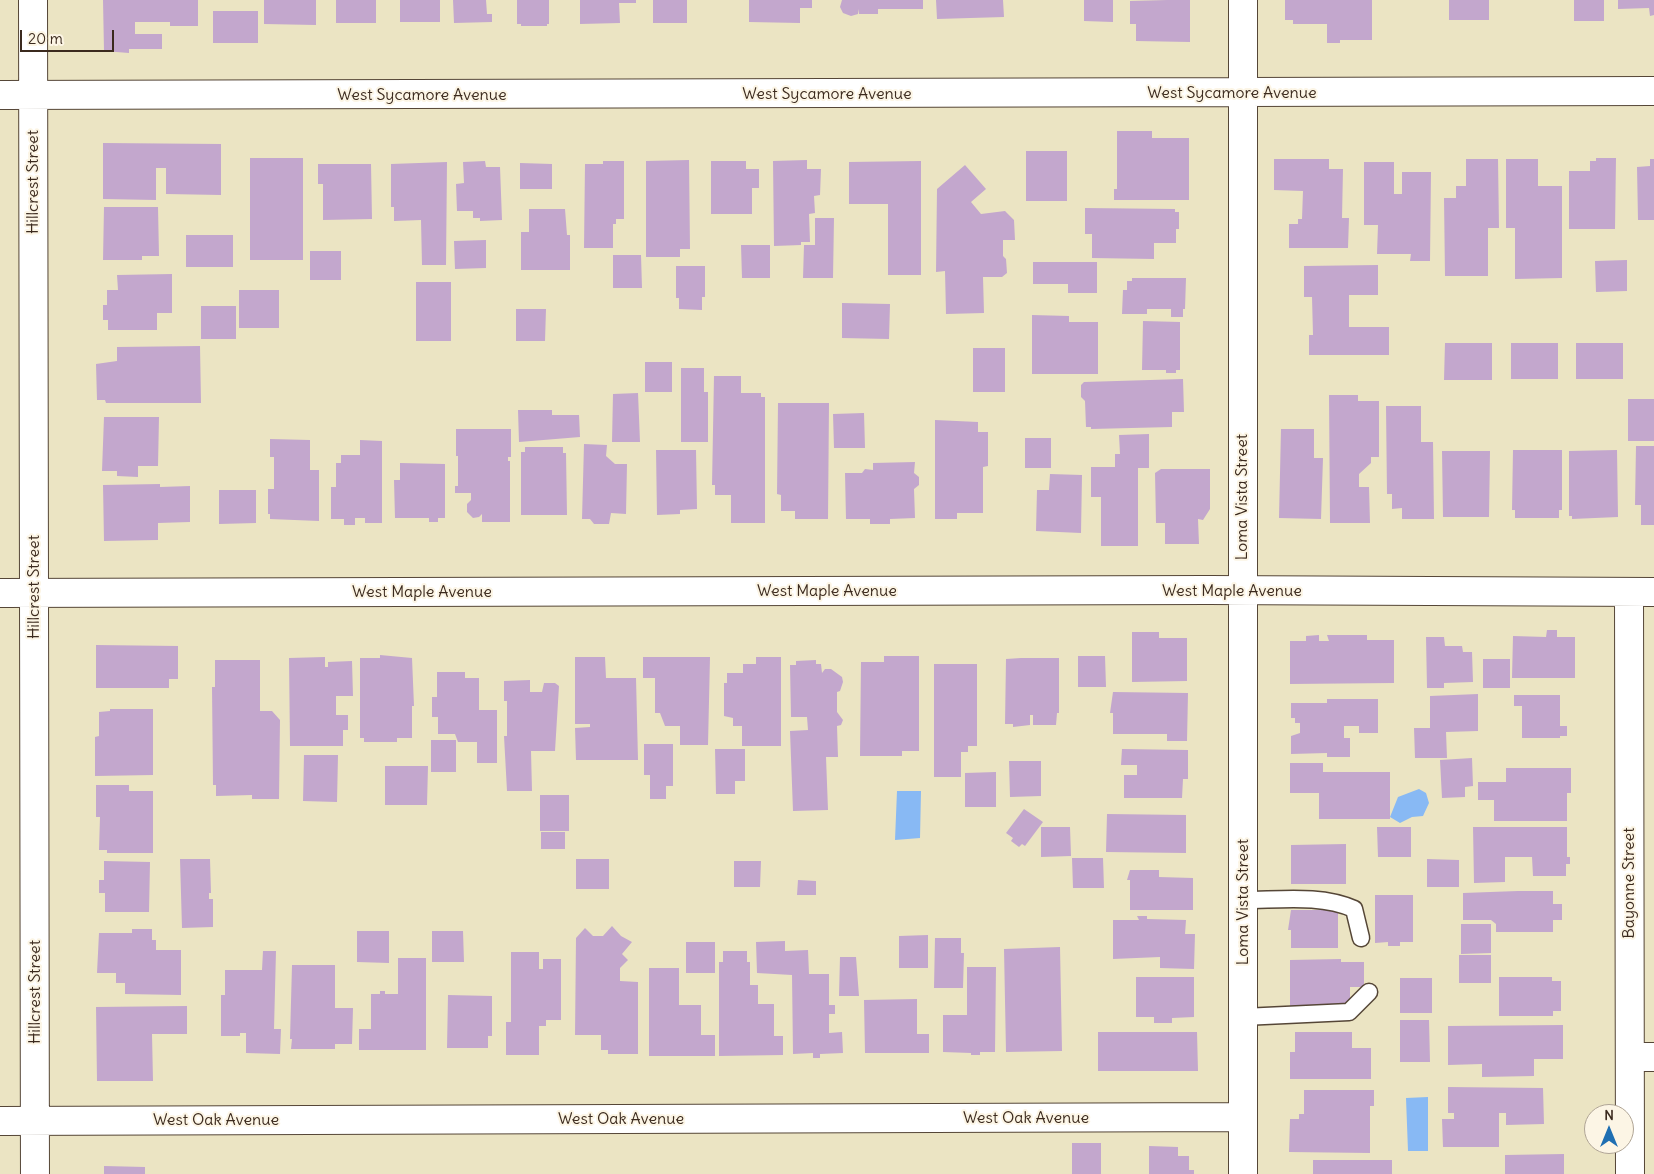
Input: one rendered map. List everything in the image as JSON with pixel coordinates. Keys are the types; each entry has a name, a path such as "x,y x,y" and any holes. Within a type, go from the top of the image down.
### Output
{"street":[{"name":"Hillcrest Street","path":"33,0 35,1174"},
{"name":"Loma Vista Street","path":"1243,0 1243,1174"},
{"name":"West Sycamore Avenue","path":"0,95 1654,91"},
{"name":"West Maple Avenue","path":"0,593 1242,590 1641,592"},
{"name":"Bayonne Street","path":"1630,1174 1642,1057 1641,592"},
{"name":"West Oak Avenue","path":"0,1121 1243,1117"}],"lane":[{"path":"1243,900 1339,902 1354,909 1361,938"},
{"path":"1243,1017 1349,1012 1369,992"}],"water":[{"path":"1419,789 1426,793 1429,803 1423,816 1412,817 1400,823 1390,817 1398,797"},
{"path":"897,791 921,791 920,838 895,840"},
{"path":"1428,1097 1428,1151 1408,1151 1406,1098"}],"building":[{"path":"103,0 198,0 198,26 170,26 170,22 135,22 135,34 162,34 162,49 129,49 129,53 104,51"},
{"path":"264,0 316,0 316,25 264,24"},
{"path":"336,0 376,0 376,23 336,23"},
{"path":"400,0 440,0 440,22 400,22"},
{"path":"453,0 486,0 487,14 492,14 492,22 454,23"},
{"path":"517,0 549,0 549,24 547,26 521,26 521,24 517,24"},
{"path":"580,0 636,0 636,3 619,3 620,23 580,24"},
{"path":"653,0 687,0 687,23 653,23"},
{"path":"749,0 812,0 812,8 800,8 800,23 749,22"},
{"path":"842,0 923,0 923,9 878,9 878,14 859,14 859,9 858,14 851,16 843,13 840,7"},
{"path":"936,0 1003,0 1004,17 937,19"},
{"path":"1084,0 1113,0 1113,22 1084,21"},
{"path":"1190,0 1190,42 1136,41 1136,24 1130,24 1130,1"},
{"path":"1285,0 1372,0 1372,40 1340,40 1340,43 1327,43 1327,24 1293,24 1293,20 1285,20"},
{"path":"1449,0 1489,0 1489,20 1449,20"},
{"path":"1574,0 1604,0 1604,21 1574,21"},
{"path":"1618,0 1654,0 1654,15 1650,16 1649,8 1618,9"},
{"path":"213,11 258,11 258,43 213,43"},
{"path":"1117,131 1152,131 1152,138 1189,138 1189,200 1114,200 1114,189 1117,189"},
{"path":"103,143 221,144 221,195 166,194 166,168 156,168 156,200 103,199"},
{"path":"1026,151 1067,151 1067,201 1026,201"},
{"path":"250,158 303,158 303,260 250,260"},
{"path":"1596,158 1616,158 1615,229 1569,229 1569,171 1590,171 1590,161 1596,161"},
{"path":"1274,159 1329,159 1329,169 1343,169 1342,218 1349,218 1348,248 1289,248 1289,224 1298,224 1298,219 1302,219 1303,191 1274,190"},
{"path":"1466,159 1498,159 1499,228 1488,228 1488,276 1445,276 1444,198 1456,198 1456,186 1466,186"},
{"path":"1506,159 1538,159 1538,186 1562,186 1562,278 1515,279 1515,228 1506,228"},
{"path":"1650,159 1654,159 1654,220 1638,220 1637,167 1650,166"},
{"path":"689,160 690,249 680,249 680,257 646,257 646,161"},
{"path":"807,160 807,169 821,169 820,195 814,196 815,213 809,214 810,242 801,242 801,245 774,246 773,161"},
{"path":"485,161 486,167 500,167 502,220 480,221 480,218 473,218 473,211 457,211 456,184 464,183 463,162"},
{"path":"603,161 624,161 624,219 616,219 616,224 613,224 613,248 584,248 585,164 603,164"},
{"path":"711,161 746,161 746,169 759,169 759,188 752,188 752,214 711,214"},
{"path":"921,161 921,275 888,275 888,204 849,204 849,162"},
{"path":"447,162 446,265 422,265 421,220 394,221 394,207 391,207 391,164"},
{"path":"1364,162 1394,162 1394,194 1402,194 1402,172 1431,172 1430,261 1410,261 1411,254 1377,254 1378,225 1364,225"},
{"path":"520,163 552,164 552,189 520,189"},
{"path":"318,164 371,164 372,219 323,220 323,184 318,184"},
{"path":"965,165 986,189 971,202 981,214 1005,211 1014,220 1015,240 1003,240 1003,256 1006,259 1007,273 1002,277 983,277 984,313 946,314 945,271 936,272 937,189"},
{"path":"104,207 158,207 159,256 142,256 142,260 103,260"},
{"path":"1085,208 1175,209 1175,212 1179,212 1179,229 1176,229 1176,243 1154,243 1154,259 1092,258 1092,234 1085,234"},
{"path":"529,209 565,209 567,235 570,235 570,270 521,270 521,232 529,232"},
{"path":"815,218 834,218 833,278 803,278 804,245 815,245"},
{"path":"186,235 233,235 233,267 186,267"},
{"path":"486,240 486,268 455,269 454,241"},
{"path":"741,245 770,245 770,278 742,278"},
{"path":"310,251 341,251 341,280 310,280"},
{"path":"613,255 641,255 642,288 613,288"},
{"path":"1627,260 1627,291 1596,292 1595,261"},
{"path":"1033,262 1097,262 1097,293 1068,293 1068,284 1033,284"},
{"path":"1378,265 1378,295 1349,295 1349,327 1389,327 1389,355 1309,355 1309,335 1313,335 1312,297 1304,297 1304,266"},
{"path":"676,266 705,266 705,297 702,297 702,310 679,309 679,298 676,298"},
{"path":"172,274 172,313 157,313 157,330 108,330 108,320 103,320 103,305 107,305 107,290 118,290 117,275"},
{"path":"1132,278 1186,278 1183,317 1171,317 1171,309 1147,309 1147,314 1122,314 1123,290 1127,290 1127,281 1132,281"},
{"path":"416,282 451,282 451,341 416,341"},
{"path":"239,290 279,290 279,328 239,328"},
{"path":"842,303 890,304 889,339 842,338"},
{"path":"201,306 236,306 236,339 201,339"},
{"path":"516,309 546,309 545,341 516,341"},
{"path":"1032,315 1069,316 1069,322 1098,322 1098,374 1032,374"},
{"path":"1143,321 1180,322 1180,370 1176,370 1176,373 1166,373 1166,370 1142,370"},
{"path":"1445,343 1492,343 1492,380 1444,380"},
{"path":"1511,343 1558,343 1558,379 1511,379"},
{"path":"1576,343 1623,343 1623,379 1576,379"},
{"path":"200,346 201,403 106,403 105,400 97,400 96,364 117,361 117,347"},
{"path":"973,348 1005,348 1005,392 973,392"},
{"path":"645,362 672,362 672,392 645,392"},
{"path":"681,368 704,368 704,392 708,392 708,442 681,442"},
{"path":"714,376 741,376 741,393 761,393 761,397 765,397 765,523 731,523 731,495 715,495 715,485 712,485"},
{"path":"1183,379 1184,412 1172,412 1172,427 1091,429 1091,427 1086,427 1085,401 1081,397 1081,385 1084,382"},
{"path":"638,393 640,442 612,442 613,394"},
{"path":"1329,395 1358,395 1358,401 1379,401 1379,457 1371,457 1371,463 1359,474 1359,487 1369,487 1370,523 1330,523"},
{"path":"1628,399 1654,399 1654,441 1628,441"},
{"path":"778,403 829,403 828,519 795,519 795,511 781,511 781,495 777,494"},
{"path":"1386,406 1421,406 1421,442 1433,442 1434,519 1402,519 1402,508 1392,509 1392,494 1387,494"},
{"path":"518,410 552,410 552,415 579,415 580,437 519,442"},
{"path":"864,413 865,448 834,448 833,414"},
{"path":"104,417 159,417 158,466 138,466 138,477 117,476 117,471 102,471"},
{"path":"935,420 978,422 978,432 988,432 988,466 983,467 983,513 957,513 957,519 935,519"},
{"path":"456,429 511,429 511,457 508,457 508,461 510,461 510,522 482,522 482,514 479,517 473,518 467,512 467,504 471,500 471,493 455,493 455,486 458,486"},
{"path":"1281,429 1314,429 1314,458 1323,458 1321,519 1279,518"},
{"path":"1149,434 1149,468 1138,468 1138,546 1101,546 1101,497 1091,497 1091,467 1115,467 1115,454 1120,454 1119,435"},
{"path":"1025,438 1051,438 1051,468 1025,468"},
{"path":"270,439 310,440 310,470 319,470 319,521 270,519 270,514 268,514 268,489 274,489 274,457 270,457"},
{"path":"360,440 382,441 382,523 365,523 365,518 355,518 355,525 344,525 344,519 331,519 331,487 336,487 336,463 341,463 341,455 360,455"},
{"path":"584,444 607,445 606,456 615,464 627,464 626,514 611,513 609,524 594,524 590,519 582,519"},
{"path":"1636,446 1654,446 1654,525 1641,525 1641,505 1635,505"},
{"path":"525,447 563,447 563,453 566,453 567,515 521,515 521,452 525,452"},
{"path":"656,450 696,450 697,509 680,510 680,514 657,515"},
{"path":"1513,450 1562,450 1562,510 1559,510 1559,518 1515,518 1515,510 1512,510"},
{"path":"1617,450 1618,517 1572,519 1572,516 1569,516 1569,451"},
{"path":"1442,451 1490,451 1489,517 1443,517"},
{"path":"915,462 914,473 919,477 919,485 914,489 915,518 890,519 890,524 870,524 870,519 846,519 845,473 862,473 865,469 873,470 873,463"},
{"path":"400,463 445,464 445,518 438,518 438,522 429,522 429,518 395,518 394,480 400,480"},
{"path":"1161,469 1210,469 1210,509 1203,520 1198,519 1199,544 1165,544 1165,523 1156,523 1155,473"},
{"path":"1050,474 1082,475 1081,533 1036,531 1037,490 1049,490"},
{"path":"160,484 160,487 190,486 190,522 158,523 158,540 104,541 103,485"},
{"path":"219,490 256,490 256,523 219,524"},
{"path":"1547,630 1557,630 1557,637 1575,637 1575,678 1512,678 1513,636 1546,637"},
{"path":"1132,632 1159,632 1159,638 1187,638 1187,681 1132,682"},
{"path":"1319,635 1319,641 1329,641 1327,635 1367,635 1367,640 1394,640 1394,683 1290,684 1290,641 1306,641 1306,636"},
{"path":"1426,637 1444,637 1445,646 1462,646 1463,652 1472,652 1473,682 1444,683 1444,688 1427,688"},
{"path":"96,645 178,646 178,679 169,679 169,688 96,688"},
{"path":"380,655 412,658 414,706 412,706 412,738 397,738 397,742 364,742 364,738 360,738 360,658 380,658"},
{"path":"884,656 919,656 919,751 902,751 902,756 860,756 861,662 884,662"},
{"path":"1078,656 1105,656 1106,687 1078,687"},
{"path":"325,657 325,667 328,667 328,662 352,661 353,696 336,696 336,715 348,715 348,730 343,730 343,746 290,746 289,658"},
{"path":"575,657 605,657 606,678 636,678 638,760 576,760 575,728 590,727 590,724 575,724"},
{"path":"643,657 710,657 708,745 680,745 680,726 665,726 660,713 655,713 655,678 643,678"},
{"path":"756,657 781,657 781,746 742,746 742,726 733,726 733,718 724,716 724,683 727,683 727,673 743,673 743,664 756,664"},
{"path":"1059,658 1059,713 1057,713 1056,725 1033,725 1033,715 1030,715 1030,725 1013,727 1013,724 1005,724 1006,659"},
{"path":"1483,659 1510,659 1510,688 1483,688"},
{"path":"215,660 260,660 260,711 272,711 280,720 279,799 252,799 252,795 216,796 216,785 213,785 212,687 215,687"},
{"path":"816,660 816,664 821,664 822,673 825,669 831,669 842,677 843,682 840,691 837,692 837,712 843,720 841,725 837,726 838,757 826,757 828,810 793,811 790,731 808,730 807,717 791,717 790,665 796,665 796,661"},
{"path":"934,664 977,664 977,746 968,746 968,752 961,752 961,777 934,777"},
{"path":"437,672 465,672 465,678 479,678 479,710 497,710 497,763 477,763 477,742 458,742 455,734 438,734 438,717 432,717 432,697 437,697"},
{"path":"530,680 530,692 542,692 544,683 555,683 559,686 555,751 531,751 532,791 507,791 504,736 507,736 507,701 504,701 504,681"},
{"path":"1113,692 1188,693 1187,741 1167,741 1167,734 1113,734 1113,713 1110,713"},
{"path":"1478,694 1478,731 1446,732 1447,758 1415,758 1414,728 1430,728 1430,696"},
{"path":"1514,695 1560,695 1560,726 1567,726 1567,736 1560,736 1560,738 1522,738 1522,706 1514,706"},
{"path":"1327,699 1378,699 1378,733 1359,733 1359,726 1344,726 1344,738 1350,738 1350,757 1327,757 1327,753 1291,754 1291,736 1300,733 1300,723 1295,723 1295,718 1291,718 1291,703 1327,703"},
{"path":"110,709 153,709 153,775 95,776 95,737 99,736 99,712 110,711"},
{"path":"431,740 456,740 456,772 431,772"},
{"path":"644,744 673,744 673,786 666,786 666,799 650,799 650,775 644,775"},
{"path":"715,749 745,749 745,781 735,781 735,794 716,794"},
{"path":"1122,749 1188,750 1188,779 1183,779 1182,798 1124,798 1124,775 1137,775 1137,765 1121,765"},
{"path":"304,755 338,755 337,802 303,801"},
{"path":"1472,758 1473,786 1465,787 1465,797 1442,798 1440,760"},
{"path":"1009,761 1041,761 1041,796 1010,797"},
{"path":"1290,763 1323,763 1323,772 1390,772 1390,819 1319,819 1319,793 1290,793"},
{"path":"385,766 428,766 427,805 385,805"},
{"path":"1506,768 1571,768 1571,793 1567,793 1567,821 1494,821 1494,800 1478,800 1478,782 1506,782"},
{"path":"996,772 996,807 965,807 965,773"},
{"path":"96,785 129,785 129,791 153,791 153,853 107,853 107,850 99,850 100,817 96,817"},
{"path":"540,795 569,795 569,831 540,831"},
{"path":"1024,809 1043,822 1025,846 1022,844 1019,847 1011,841 1013,838 1006,833"},
{"path":"1107,814 1186,815 1186,853 1106,852"},
{"path":"1041,827 1070,827 1071,856 1041,857"},
{"path":"1377,827 1411,827 1411,857 1378,857"},
{"path":"1473,827 1567,827 1567,857 1570,857 1570,864 1566,864 1566,876 1533,876 1532,857 1505,857 1505,882 1474,883"},
{"path":"541,832 565,832 565,849 541,849"},
{"path":"1346,844 1346,884 1291,884 1291,845"},
{"path":"1072,858 1103,858 1104,888 1073,888"},
{"path":"180,859 210,859 211,893 209,893 209,899 213,899 213,927 182,928"},
{"path":"576,859 609,859 609,889 576,889"},
{"path":"1427,859 1459,860 1459,887 1427,887"},
{"path":"104,861 150,862 149,912 105,912 105,893 99,893 99,880 104,880"},
{"path":"734,861 761,861 760,887 734,887"},
{"path":"1130,870 1159,870 1159,877 1193,878 1193,910 1130,910 1130,880 1127,880"},
{"path":"798,880 816,881 816,895 797,895"},
{"path":"1553,891 1553,904 1562,904 1562,920 1553,920 1553,932 1496,932 1496,924 1491,920 1463,920 1463,893"},
{"path":"1375,895 1413,895 1413,942 1400,942 1400,946 1388,946 1388,942 1375,943"},
{"path":"1291,910 1338,910 1338,948 1291,948 1291,930 1288,930"},
{"path":"1137,916 1147,916 1147,919 1186,920 1185,934 1195,934 1194,969 1160,968 1160,957 1113,959 1113,920 1139,920"},
{"path":"1461,924 1491,924 1491,953 1461,954"},
{"path":"612,926 621,936 632,942 622,954 628,960 620,968 620,981 638,982 638,1054 608,1054 608,1050 601,1050 601,1035 575,1035 576,938 585,928 593,936 603,936"},
{"path":"132,929 152,929 152,940 156,940 156,950 181,950 181,995 125,994 125,983 116,983 116,973 97,973 99,933 132,933"},
{"path":"357,931 389,931 389,963 357,962"},
{"path":"432,931 463,931 464,962 432,962"},
{"path":"928,935 928,968 899,968 899,936"},
{"path":"935,938 961,938 961,953 964,953 963,988 934,988"},
{"path":"785,941 785,951 808,950 809,974 829,974 829,1005 835,1005 835,1014 829,1014 829,1033 842,1032 843,1053 820,1054 820,1058 813,1058 813,1053 793,1054 792,975 757,973 756,942"},
{"path":"686,942 715,942 715,973 686,973"},
{"path":"1060,947 1062,1051 1006,1052 1004,949"},
{"path":"263,951 276,951 274,1029 281,1029 280,1054 246,1053 246,1033 240,1033 240,1036 221,1036 221,995 225,995 225,970 262,970"},
{"path":"723,951 747,951 747,962 750,962 750,985 758,985 758,1004 774,1004 774,1036 783,1036 783,1055 719,1056 719,962 723,962"},
{"path":"511,952 539,952 539,969 543,969 543,959 561,959 561,1020 546,1020 546,1026 539,1026 539,1055 506,1055 506,1022 511,1022"},
{"path":"1459,955 1491,955 1491,983 1459,983"},
{"path":"840,957 856,957 859,996 839,996"},
{"path":"398,958 426,958 426,1050 359,1050 359,1029 371,1029 371,994 380,994 380,991 385,991 385,994 398,994"},
{"path":"1341,959 1341,962 1364,962 1364,987 1350,987 1350,1003 1342,1003 1342,1006 1290,1006 1290,960"},
{"path":"292,965 335,965 335,1008 353,1008 352,1044 335,1044 335,1049 291,1049"},
{"path":"967,967 996,967 995,1052 980,1052 980,1055 971,1055 971,1053 943,1052 943,1015 967,1015"},
{"path":"649,968 679,968 679,1005 701,1005 701,1035 715,1035 715,1056 649,1056"},
{"path":"1136,977 1194,977 1194,1017 1172,1018 1172,1023 1154,1023 1154,1017 1136,1017"},
{"path":"1499,977 1552,977 1552,981 1561,981 1561,1011 1553,1011 1553,1016 1499,1016"},
{"path":"1400,978 1432,978 1432,1013 1400,1013"},
{"path":"448,995 492,996 492,1036 488,1036 488,1048 447,1048"},
{"path":"917,999 917,1034 929,1034 929,1053 865,1053 864,1000"},
{"path":"187,1006 187,1034 152,1034 153,1081 97,1081 96,1007"},
{"path":"1400,1020 1429,1020 1430,1062 1400,1062"},
{"path":"1563,1025 1563,1059 1534,1059 1534,1076 1482,1077 1482,1064 1448,1065 1448,1026"},
{"path":"1098,1032 1197,1032 1198,1071 1098,1071"},
{"path":"1295,1032 1352,1032 1352,1048 1371,1048 1371,1079 1290,1079 1290,1052 1295,1052"},
{"path":"1448,1087 1543,1088 1544,1124 1506,1125 1506,1113 1499,1113 1499,1147 1443,1147 1442,1119 1454,1119 1454,1113 1448,1113"},
{"path":"1304,1090 1374,1090 1374,1106 1370,1106 1370,1153 1289,1152 1290,1119 1299,1119 1299,1114 1304,1114"},
{"path":"1072,1143 1101,1143 1101,1174 1072,1174"},
{"path":"1149,1146 1178,1147 1178,1156 1189,1156 1189,1170 1194,1170 1194,1174 1149,1174"},
{"path":"1564,1154 1564,1174 1505,1174 1505,1155"},
{"path":"1313,1160 1392,1160 1392,1174 1313,1174"},
{"path":"104,1166 145,1167 145,1174 104,1174"}]}
